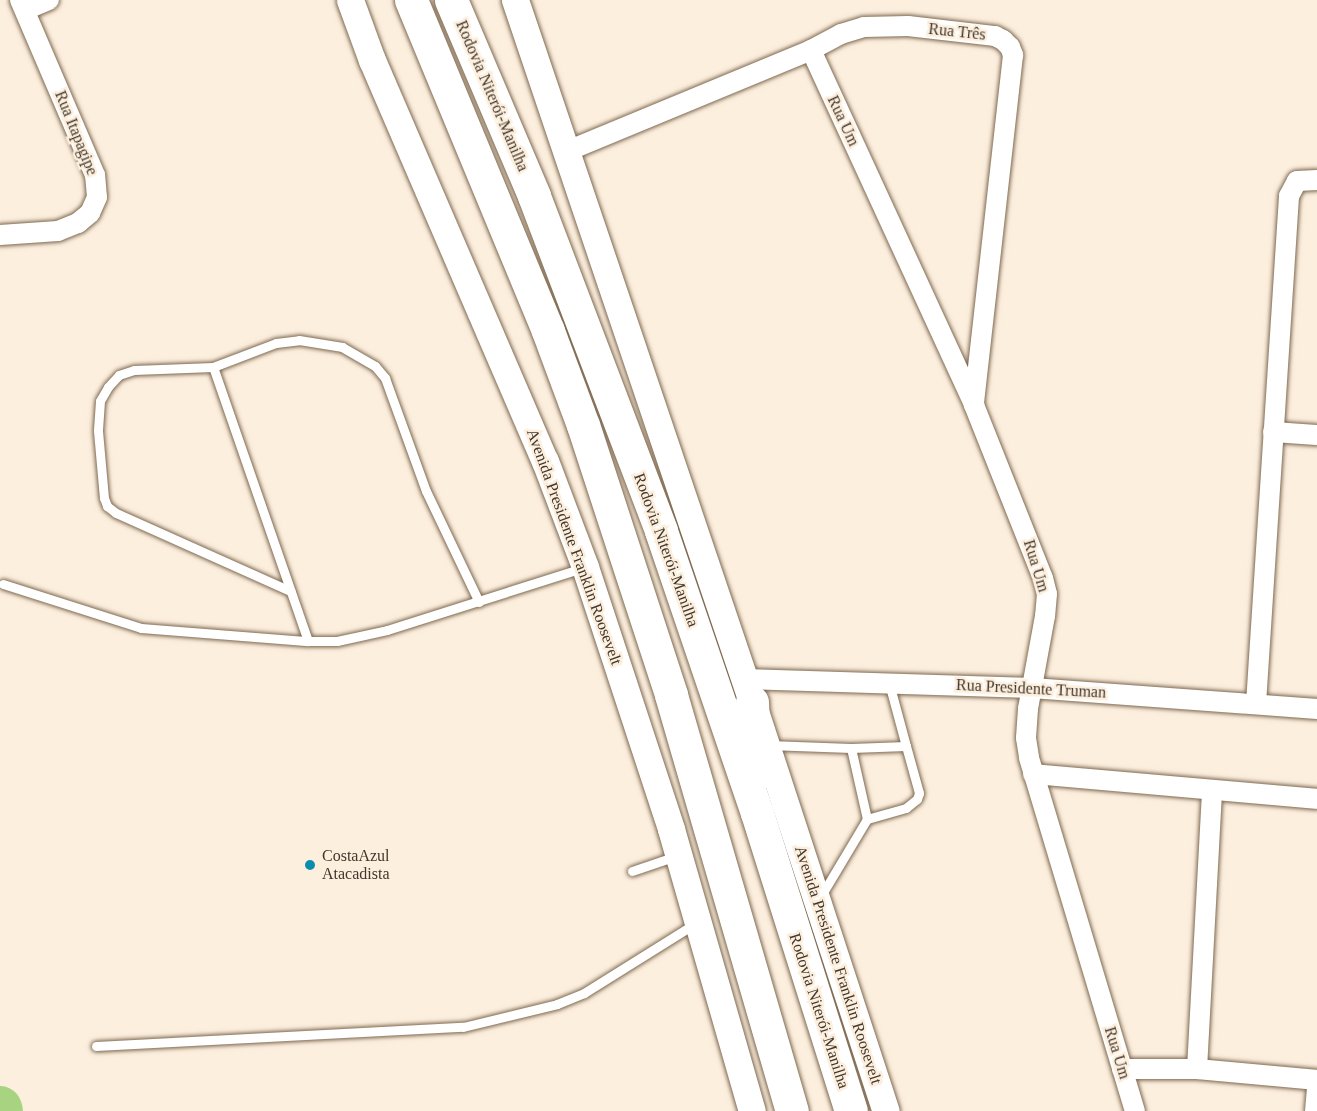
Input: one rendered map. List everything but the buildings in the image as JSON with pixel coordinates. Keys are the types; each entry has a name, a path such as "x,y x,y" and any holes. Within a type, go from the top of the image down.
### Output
{"highway":[{"path":"411,0 548,332 583,424 671,695 792,1111"},
{"name":"Rodovia Niterói-Manilha","path":"451,0 534,196 661,531 757,813 851,1111"},
{"path":"748,690 757,813"}],"street":[{"path":"22,5 49,0"},
{"name":"Avenida Presidente Franklin Roosevelt","path":"350,0 372,60 545,462 585,567 678,856 752,1111"},
{"name":"Avenida Presidente Franklin Roosevelt","path":"515,0 748,690 886,1111"},
{"name":"Rua Itapagipe","path":"0,235 58,231 78,223 90,213 97,197 95,175 22,5"},
{"name":"Rua Três","path":"565,152 810,50 841,34 877,26 995,36 1010,47 1013,55 974,405"},
{"name":"Rua Um","path":"810,50 974,405 1040,569 1047,594 1026,738 1033,774 1135,1111"},
{"path":"1256,704 1289,196 1297,182 1317,180"},
{"path":"1274,432 1317,435"},
{"name":"Rua Presidente Truman","path":"748,690 889,683 1032,688 1317,709"},
{"path":"1033,774 1317,799"},
{"path":"1197,1069 1212,790"},
{"path":"1122,1069 1197,1069 1317,1080"},
{"path":"1315,1111 1317,1086"}],"lane":[{"path":"291,591 116,513 107,506 102,486 98,431 100,401 108,387 119,375 134,370 213,367 276,343 299,340 342,347 375,366 385,378 426,491 479,602"},
{"path":"213,367 308,641"},
{"path":"3,584 141,628 308,641 337,641 387,630 585,567"},
{"path":"867,819 906,808 917,799 919,793 889,683"},
{"path":"766,744 852,748 906,746"},
{"path":"817,902 867,819 852,748"},
{"path":"632,871 678,856"},
{"path":"96,1046 463,1027 557,1004 584,993 698,922"}],"place":[{"name":"CostaAzul Atacadista","path":"310,865"}]}
